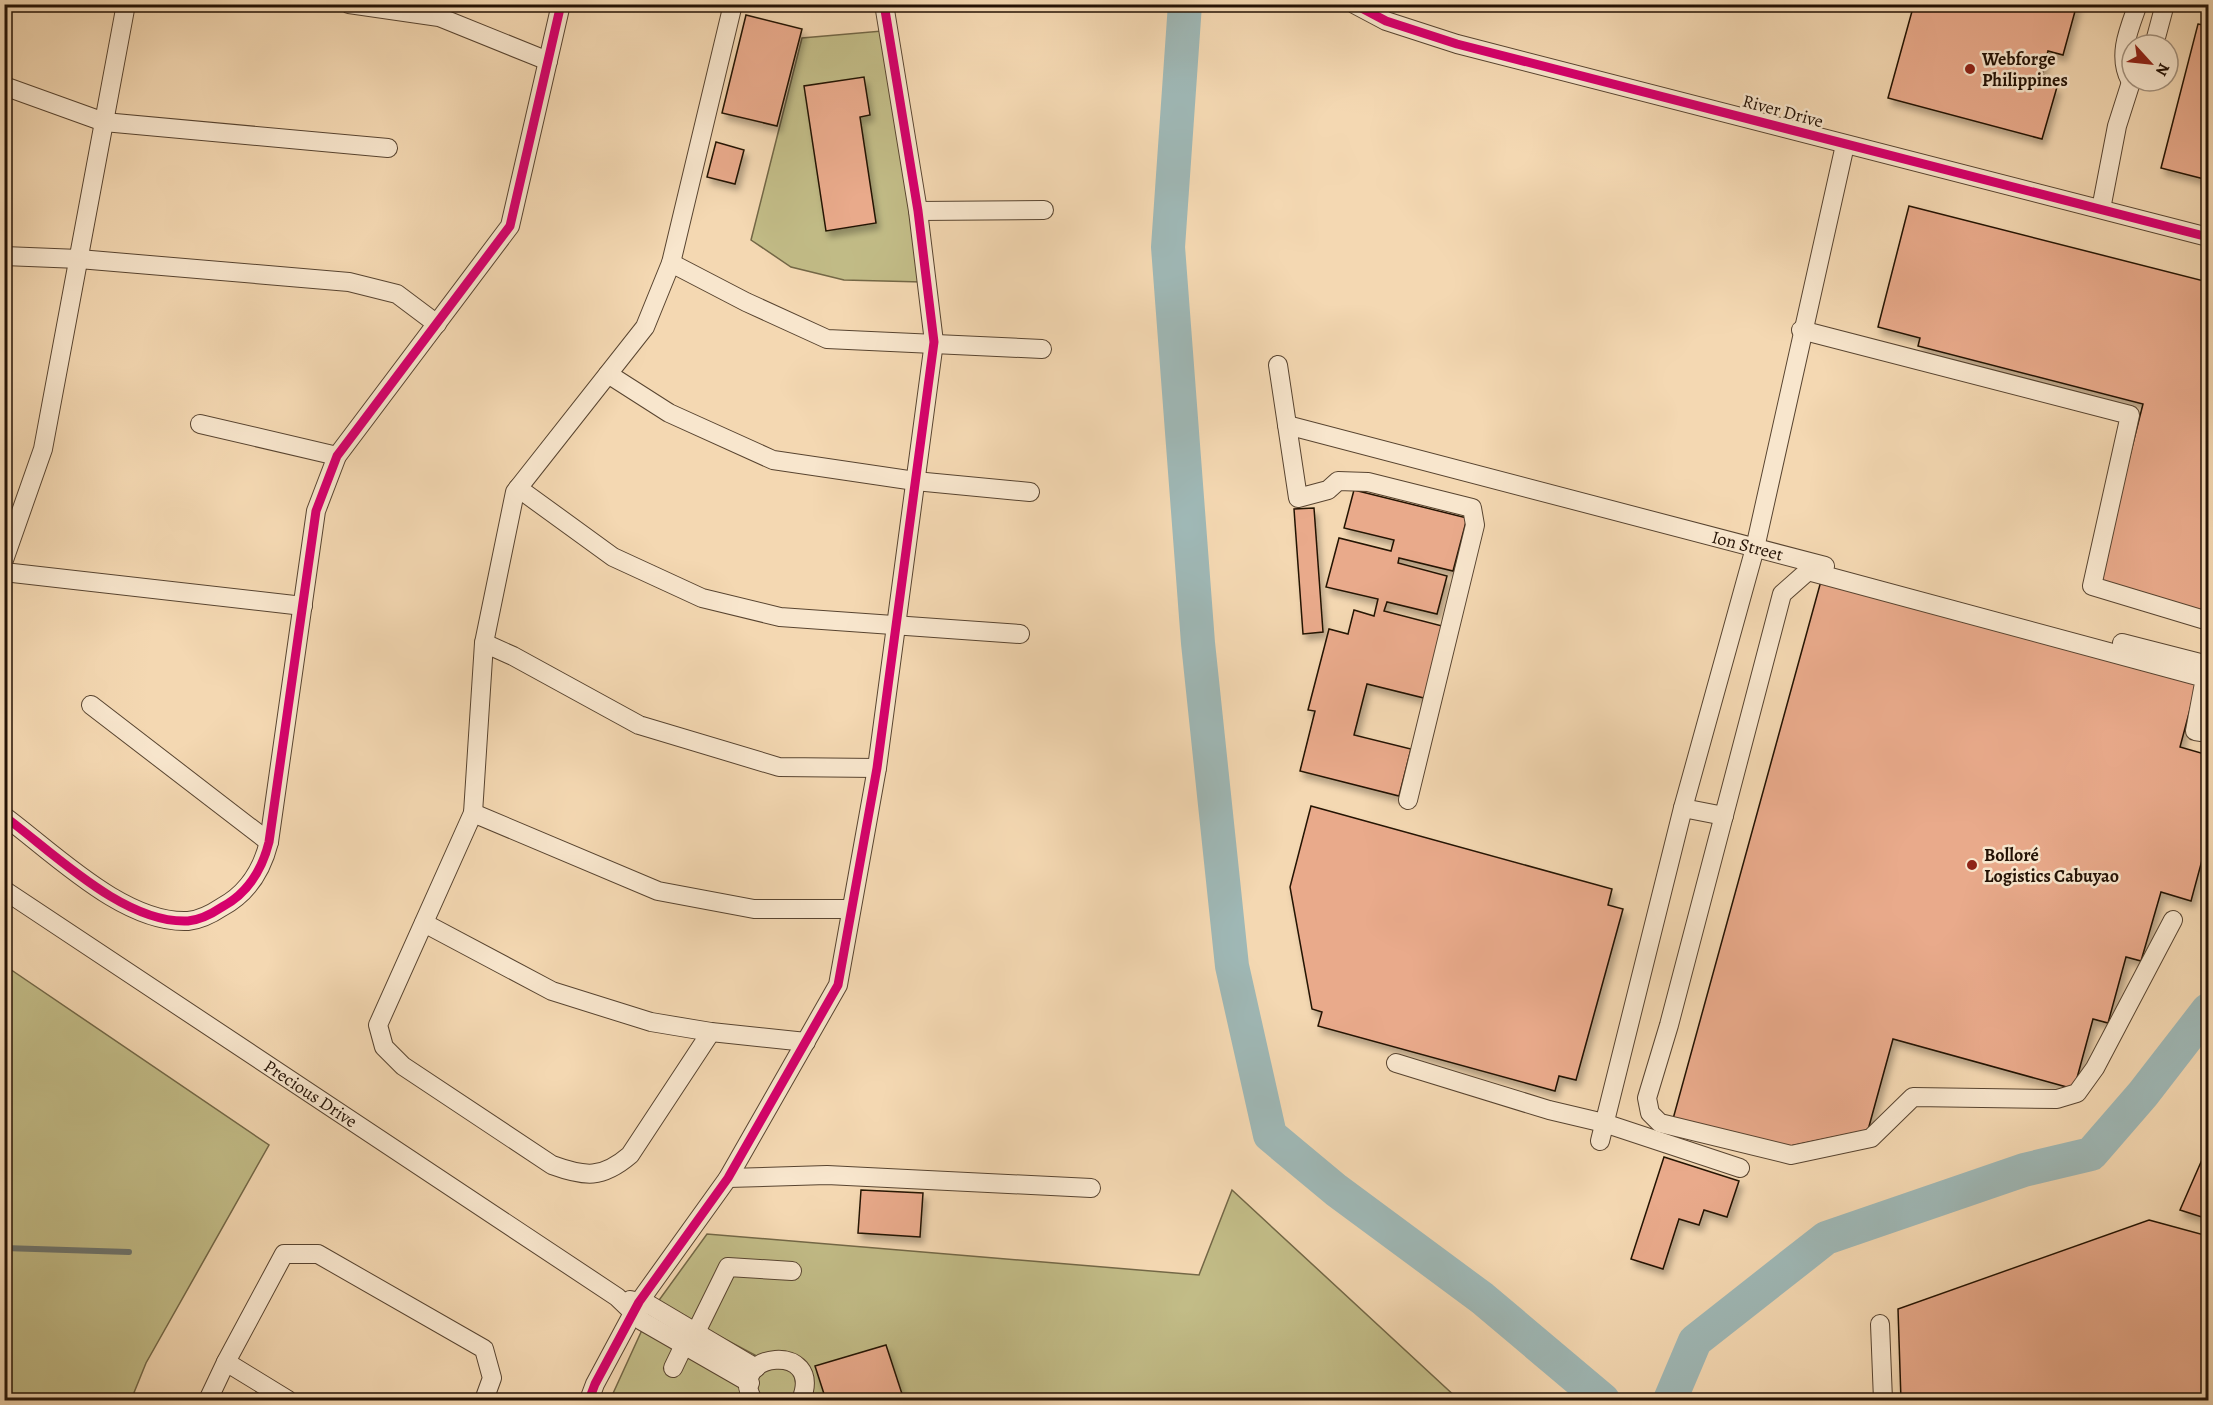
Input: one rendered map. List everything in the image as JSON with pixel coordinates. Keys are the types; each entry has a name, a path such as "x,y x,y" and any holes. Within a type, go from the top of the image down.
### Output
{"street":[{"path":"4,560 43,448 126,4"},
{"path":"349,4 439,17 548,61"},
{"path":"4,816 119,903 167,919 190,921 235,900 252,883 265,860 269,843 316,511 337,456 510,226 561,4"},
{"path":"711,1032 630,1155 615,1168 597,1175 574,1173 552,1165 403,1066 384,1047 378,1025 473,813 484,643 518,488 645,327 671,264 733,4"},
{"path":"589,1401 636,1307 728,1178 837,985 877,768 934,342 918,211 884,4"},
{"name":"River Drive","path":"1354,4 1386,21 1457,44 2208,237"},
{"path":"2128,33 2138,4"},
{"path":"2157,33 2165,4"},
{"path":"4,86 104,122 388,148"},
{"path":"2101,209 2128,93"},
{"path":"1600,1141 1683,808 1755,548 1845,145"},
{"path":"918,211 1044,210"},
{"path":"4,256 79,259 350,282 397,294 437,324"},
{"path":"671,264 827,339 934,342 1042,349"},
{"path":"1802,330 2130,415 2092,586 2208,621"},
{"path":"1278,365 1298,498 1328,490 1338,481 1368,483 1472,508 1474,525 1408,800"},
{"path":"608,374 669,413 773,460 915,481 1030,492"},
{"path":"201,424 337,456"},
{"name":"Ion Street","path":"1287,425 2208,665"},
{"path":"518,488 613,557 702,598 780,617 1020,634"},
{"path":"2173,920 2095,1068 2077,1093 2057,1099 1913,1097 1871,1138 1791,1155 1660,1123 1650,1113 1647,1098 1782,594 1808,571 2205,678 2195,731 2208,734"},
{"path":"4,572 303,606"},
{"path":"484,643 513,656 639,725 779,767 877,768"},
{"path":"91,705 269,843"},
{"path":"1683,808 1724,816"},
{"path":"473,813 658,891 754,909 851,909"},
{"name":"Precious Drive","path":"4,890 616,1297 636,1307 648,1304 690,1339 753,1384"},
{"path":"424,923 552,991 651,1022 711,1032 806,1042"},
{"path":"1396,1063 1549,1110 1604,1123 1740,1168"},
{"path":"728,1178 827,1175 1091,1188"},
{"path":"207,1401 284,1254 318,1254 484,1349 492,1378 484,1401"},
{"path":"673,1368 728,1267 792,1271"},
{"path":"1880,1324 1883,1401"},
{"path":"753,1384 770,1359 779,1358 796,1366 804,1382 801,1401"},
{"path":"226,1362 288,1401"}],"shaded area":[{"path":"882,31 922,282 844,280 791,267 751,240 802,38"},
{"path":"4,965 269,1145 146,1363 131,1400 5,1400"},
{"path":"1232,1190 1459,1400 610,1400 642,1330 740,1386 755,1355 657,1303 707,1234 1199,1275"}],"building":[{"name":"Webforge Philippines","path":"1914,4 2077,4 2063,55 2048,51 2040,82 2057,87 2042,139 1888,98"},
{"path":"746,15 802,29 777,126 722,113"},
{"path":"2198,24 2208,26 2208,180 2161,168"},
{"path":"864,77 870,115 860,117 876,223 826,231 804,86"},
{"path":"716,142 744,150 735,184 707,177"},
{"path":"1909,206 2208,282 2208,613 2097,585 2143,404 1918,346 1920,338 1878,327"},
{"path":"1354,490 1467,518 1453,571 1399,558 1398,563 1447,576 1437,614 1387,602 1384,611 1446,627 1428,699 1367,684 1354,735 1411,749 1399,796 1300,771 1315,711 1308,710 1329,629 1348,634 1354,610 1374,616 1378,599 1326,587 1339,538 1391,551 1394,540 1344,528"},
{"path":"1314,508 1323,632 1303,634 1294,509"},
{"name":"Bolloré Logistics Cabuyao","path":"1821,581 2197,683 2180,747 2208,755 2208,838 2191,901 2161,892 2141,961 2126,957 2108,1023 2093,1019 2074,1089 1893,1039 1868,1130 1781,1148 1673,1119"},
{"path":"1311,806 1612,889 1608,905 1623,909 1576,1080 1559,1076 1555,1091 1318,1026 1322,1012 1312,1009 1290,887"},
{"path":"2208,1146 2208,1219 2180,1210"},
{"path":"1664,1157 1739,1181 1727,1217 1704,1210 1699,1225 1679,1219 1663,1269 1631,1259"},
{"path":"861,1190 923,1193 920,1237 858,1233"},
{"path":"2149,1220 2208,1236 2208,1400 1901,1400 1898,1309"},
{"path":"886,1345 904,1400 826,1400 815,1366"}],"waterway":[{"path":"1185,4 1168,247 1198,643 1232,966 1270,1135 1336,1190 1482,1298 1603,1400"},
{"path":"1670,1400 1695,1341 1826,1238 2024,1170 2091,1154 2143,1094 2208,1010"},
{"path":"4,1248 129,1252"}],"cycle path":[{"path":"4,816 91,884 139,911 164,919 188,921 206,916 239,895 253,880 269,842 316,511 337,456 510,226 561,4"},
{"path":"589,1400 595,1384 639,1302 728,1178 838,985 877,768 934,342 918,211 884,4"},
{"path":"1354,4 1386,21 1457,44 2208,237"}],"place":[{"name":"Webforge Philippines","path":"1970,69"},
{"name":"Bolloré Logistics Cabuyao","path":"1972,865"}]}
